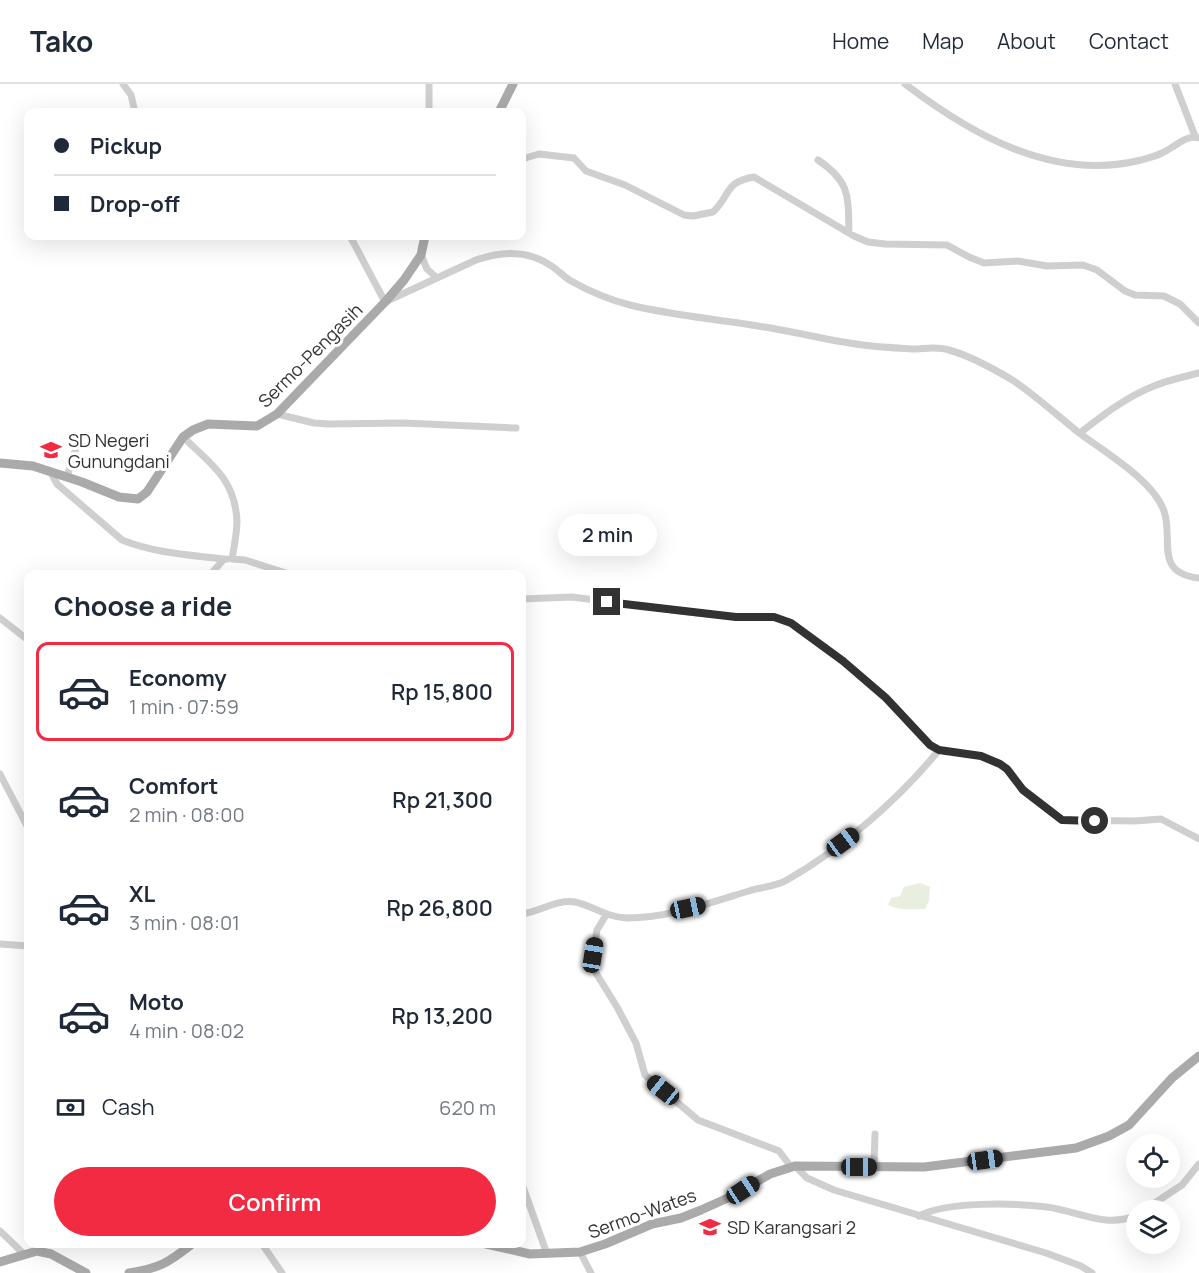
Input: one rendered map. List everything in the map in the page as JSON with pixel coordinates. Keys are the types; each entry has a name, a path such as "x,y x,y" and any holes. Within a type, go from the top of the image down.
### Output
{"main road":[{"path":"501,108 513,84"},
{"name":"Sermo-Pengasih","path":"183,437 208,424 256,426 277,414 404,280 421,255 424,240"},
{"path":"0,463 33,466 119,497 138,499 147,492 183,437"},
{"name":"Sermo-Wates","path":"502,1248 521,1253 580,1252 606,1244 652,1224 681,1218 701,1210 730,1197 770,1174 793,1166 940,1166 1076,1148 1129,1125 1172,1078 1199,1056"},
{"path":"129,1273 154,1269 170,1261 187,1248"},
{"path":"0,1262 37,1251 51,1254 86,1273"}],"street":[{"path":"123,84 131,95 134,108"},
{"path":"429,84 429,108"},
{"path":"905,84 941,111 1005,146 1068,164 1106,166 1131,163 1161,154 1188,137 1197,137 1175,84"},
{"path":"526,158 538,154 574,158 586,171 625,185 673,210 693,216 713,212 738,181 754,177 868,242 947,245 984,263 1018,261 1047,266 1083,265 1097,270 1125,291 1135,295 1164,296 1180,304 1199,323"},
{"path":"818,160 843,181 847,191 849,233"},
{"path":"352,240 385,302 490,255 522,254 553,267 570,280 597,294 629,305 763,326 861,345 948,349 1014,382 1132,471 1151,492 1164,513 1169,561 1180,572 1199,578"},
{"path":"421,255 427,268 437,278"},
{"path":"1080,433 1128,399 1156,385 1199,373"},
{"path":"277,414 314,423 329,424 404,423 516,428"},
{"path":"183,437 219,471 230,489 237,521 228,559 216,570"},
{"path":"66,477 77,445"},
{"path":"50,471 57,484 122,540 158,550 245,560 276,570"},
{"path":"526,599 572,597 736,617 774,617 791,623 843,661 886,698 930,745 939,750 981,756 1000,764 1007,769 1023,790 1062,820 1161,819 1199,839"},
{"path":"0,618 24,637"},
{"path":"526,913 550,905 574,902 606,915 627,918 659,915 718,902 785,882 856,832 919,774 939,750"},
{"path":"0,774 24,820"},
{"path":"606,915 597,930 593,955 596,973 636,1043 645,1075 698,1119 779,1151 807,1178 834,1190 1046,1253 1081,1266 1092,1273"},
{"path":"0,944 24,946"},
{"path":"874,1134 874,1167"},
{"path":"1159,1200 1182,1185 1199,1164"},
{"path":"526,1195 547,1254"},
{"path":"919,1216 930,1210 1016,1204 1049,1207 1082,1217 1110,1221 1126,1219"},
{"path":"0,1231 25,1254"},
{"path":"265,1248 282,1273"},
{"path":"580,1252 591,1273"}],"green space":[{"path":"920,883 930,887 929,901 925,909 902,909 888,905 891,898 900,896 904,887"}],"place":[{"name":"SD Negeri Gunungdani","path":"51,450"},
{"name":"SD Karangsari 2","path":"710,1227"}],"route":[{"path":"607,602 736,617 755,615 774,617 791,623 843,661 886,698 930,745 939,750 981,756 1000,764 1007,769 1023,790 1062,820 1095,821"}]}
